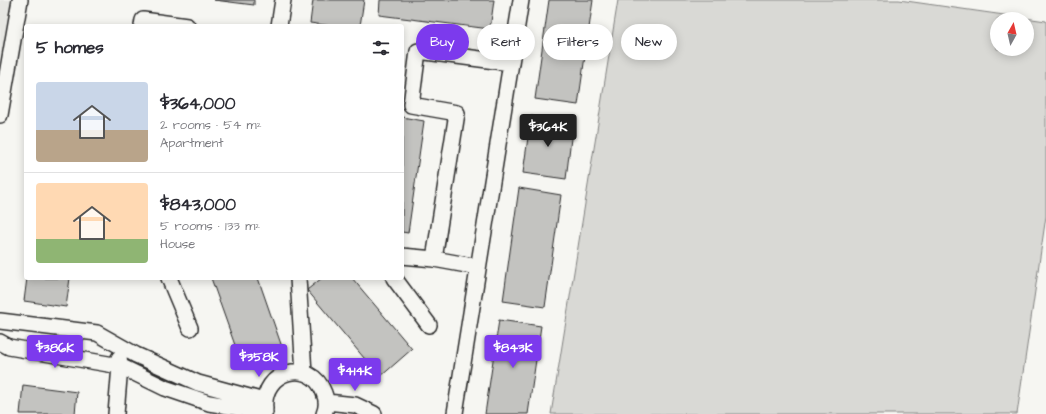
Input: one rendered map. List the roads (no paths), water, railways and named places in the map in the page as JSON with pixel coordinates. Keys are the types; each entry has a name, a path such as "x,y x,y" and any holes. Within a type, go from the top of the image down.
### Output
{"street":[{"path":"0,115 1,97 20,0"},
{"path":"279,24 283,0"},
{"path":"455,413 521,0"},
{"path":"142,24 143,20 173,24"},
{"path":"434,259 457,113 411,105 418,51 511,63"},
{"path":"404,256 434,259 478,267"},
{"path":"170,280 190,328"},
{"path":"298,280 304,373"},
{"path":"395,280 429,325"},
{"path":"0,321 97,333 136,355 198,383 265,409"},
{"path":"0,342 9,347 120,366 165,388 209,403 265,409"},
{"path":"116,344 120,366 116,414"},
{"path":"265,409 266,393 271,383 286,373 298,372 304,373 315,379 322,387 326,408 355,405 374,414"}]}
